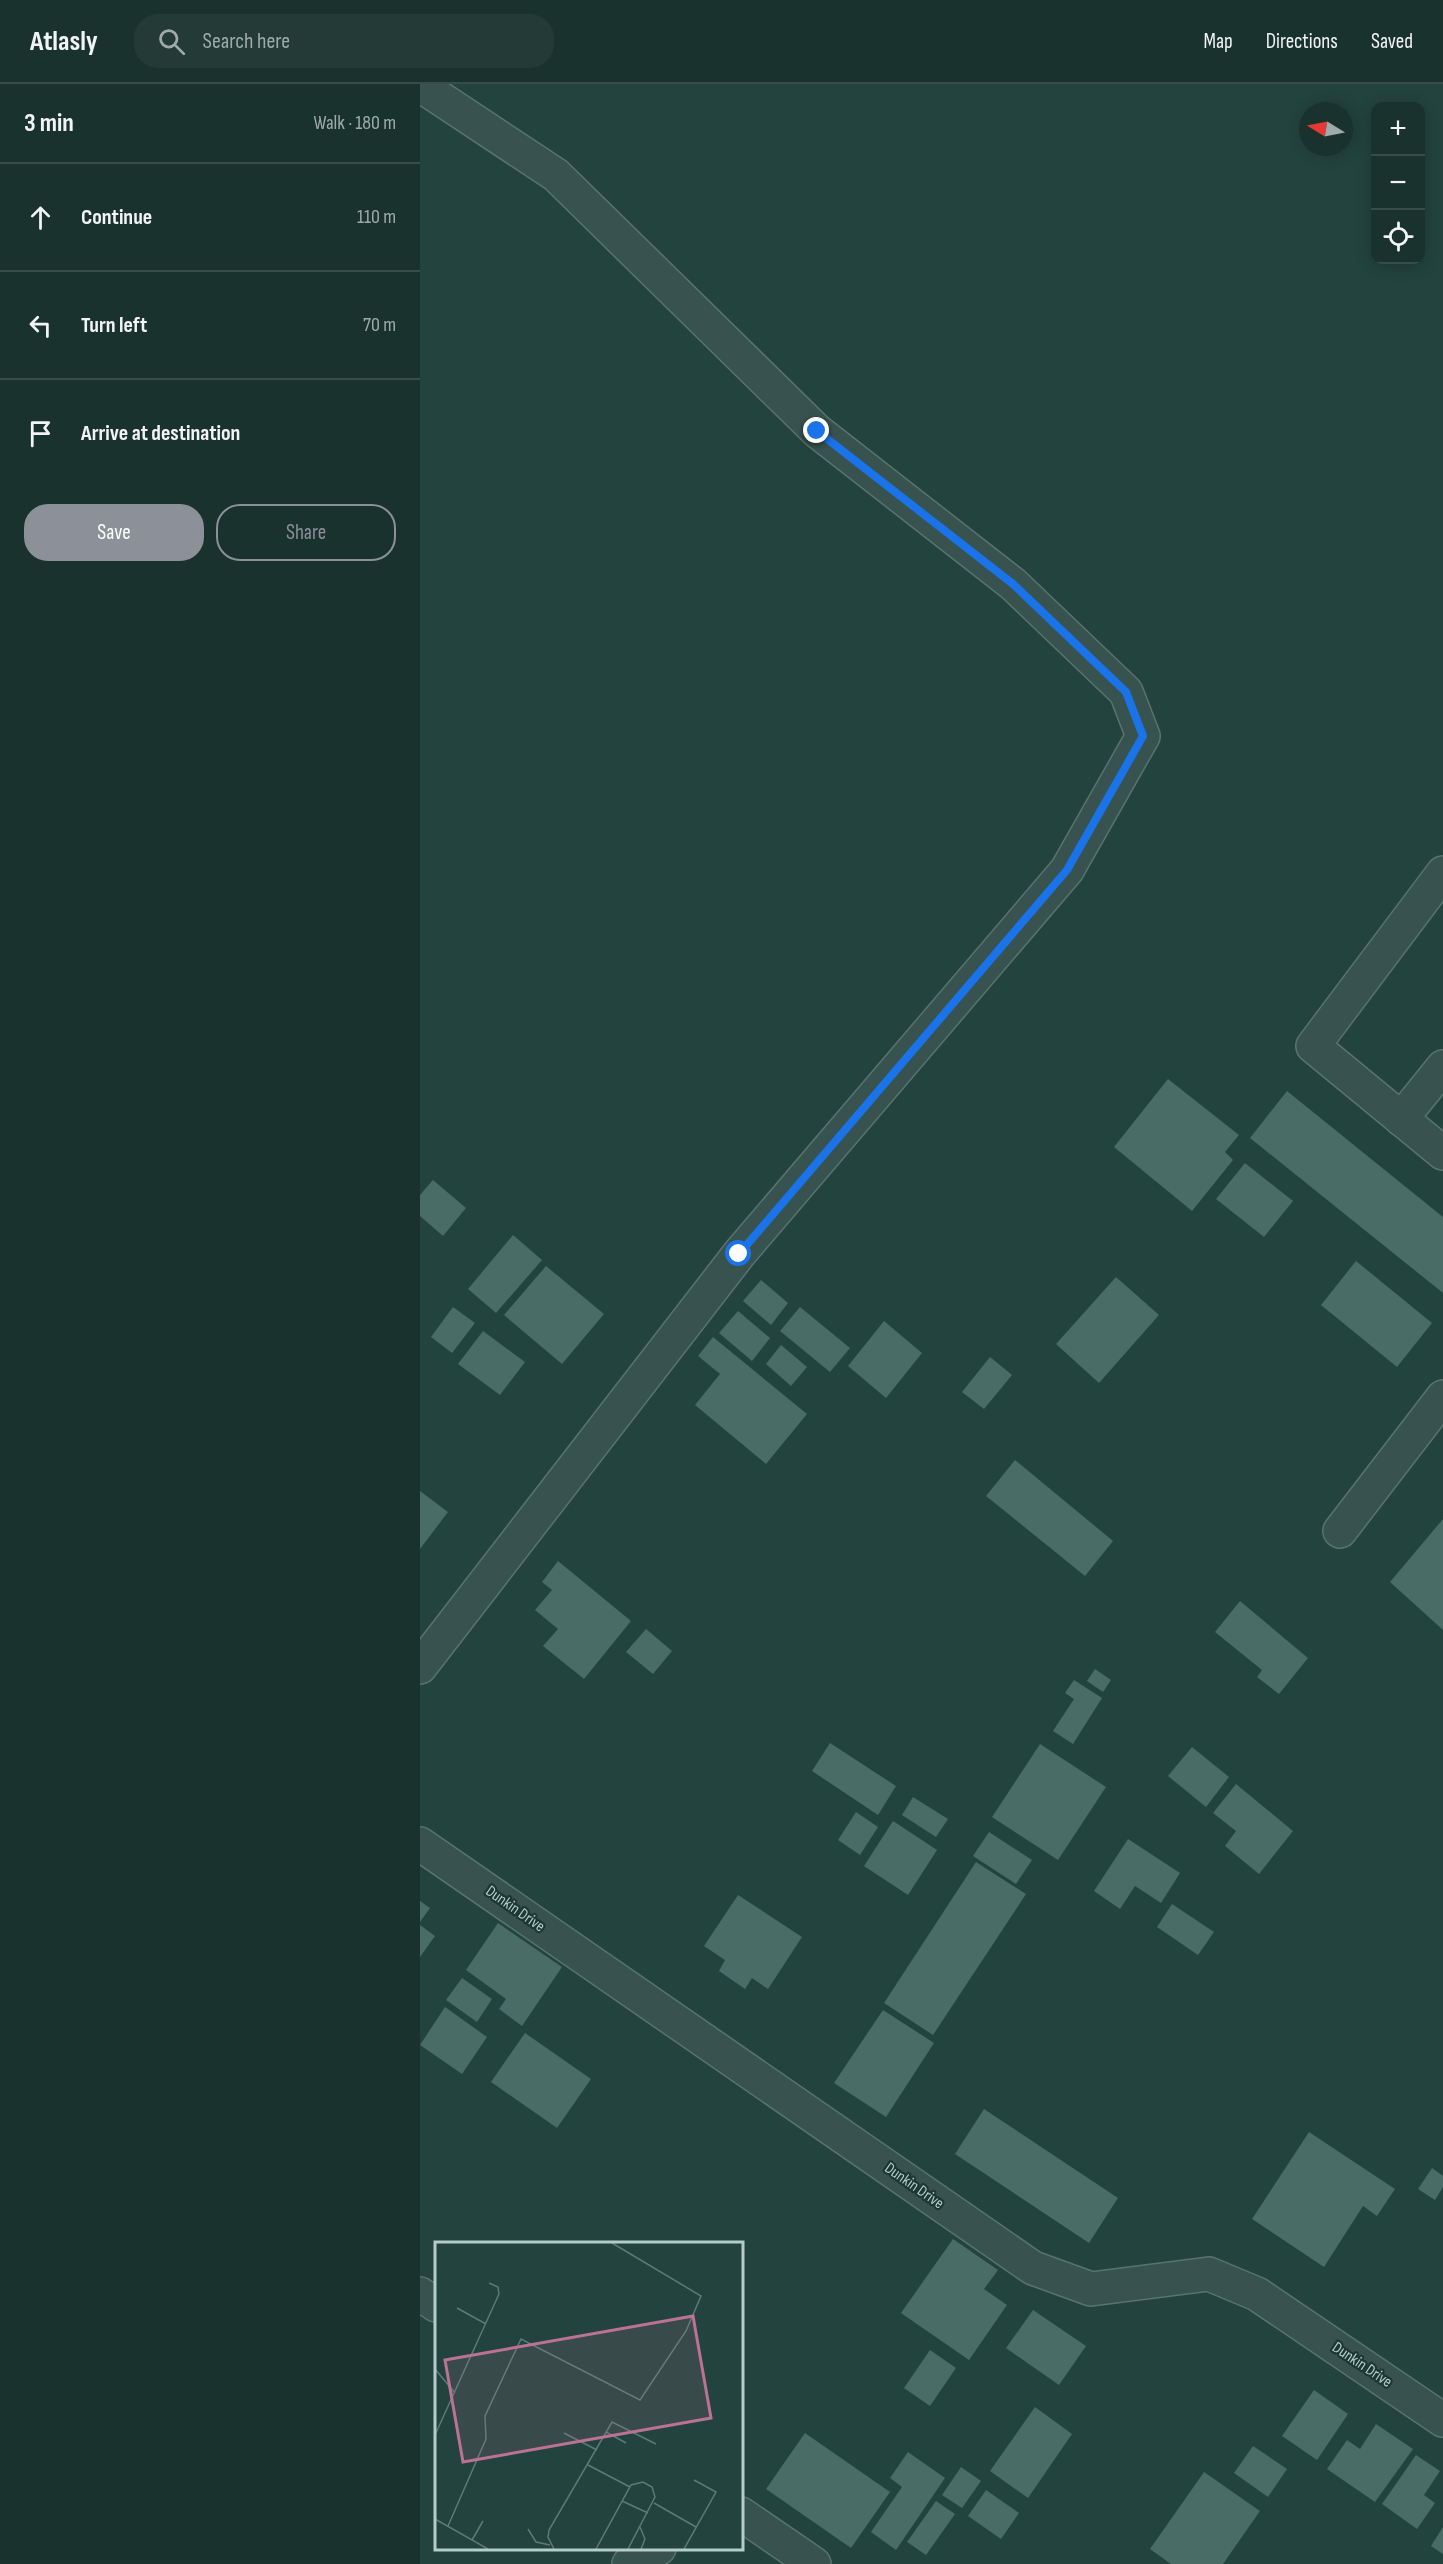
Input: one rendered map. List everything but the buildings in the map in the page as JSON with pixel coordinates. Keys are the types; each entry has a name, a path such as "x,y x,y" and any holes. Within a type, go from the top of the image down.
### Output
{"street":[{"path":"420,85 556,175 817,431 1013,584 1126,692 1143,736 1067,870 739,1254 420,1667"},
{"path":"1443,873 1313,1046 1443,1153"},
{"path":"1401,1119 1443,1067"},
{"path":"1340,1531 1443,1397"},
{"name":"Dunkin Drive","path":"420,1844 1033,2268 1092,2289 1209,2274 1257,2294 1443,2420"},
{"path":"420,2294 435,2304"},
{"path":"746,2522 814,2564"},
{"path":"629,2564 655,2549"}],"route":[{"path":"739,1254 1067,870 1143,736 1126,692 1013,584 817,431"}]}
